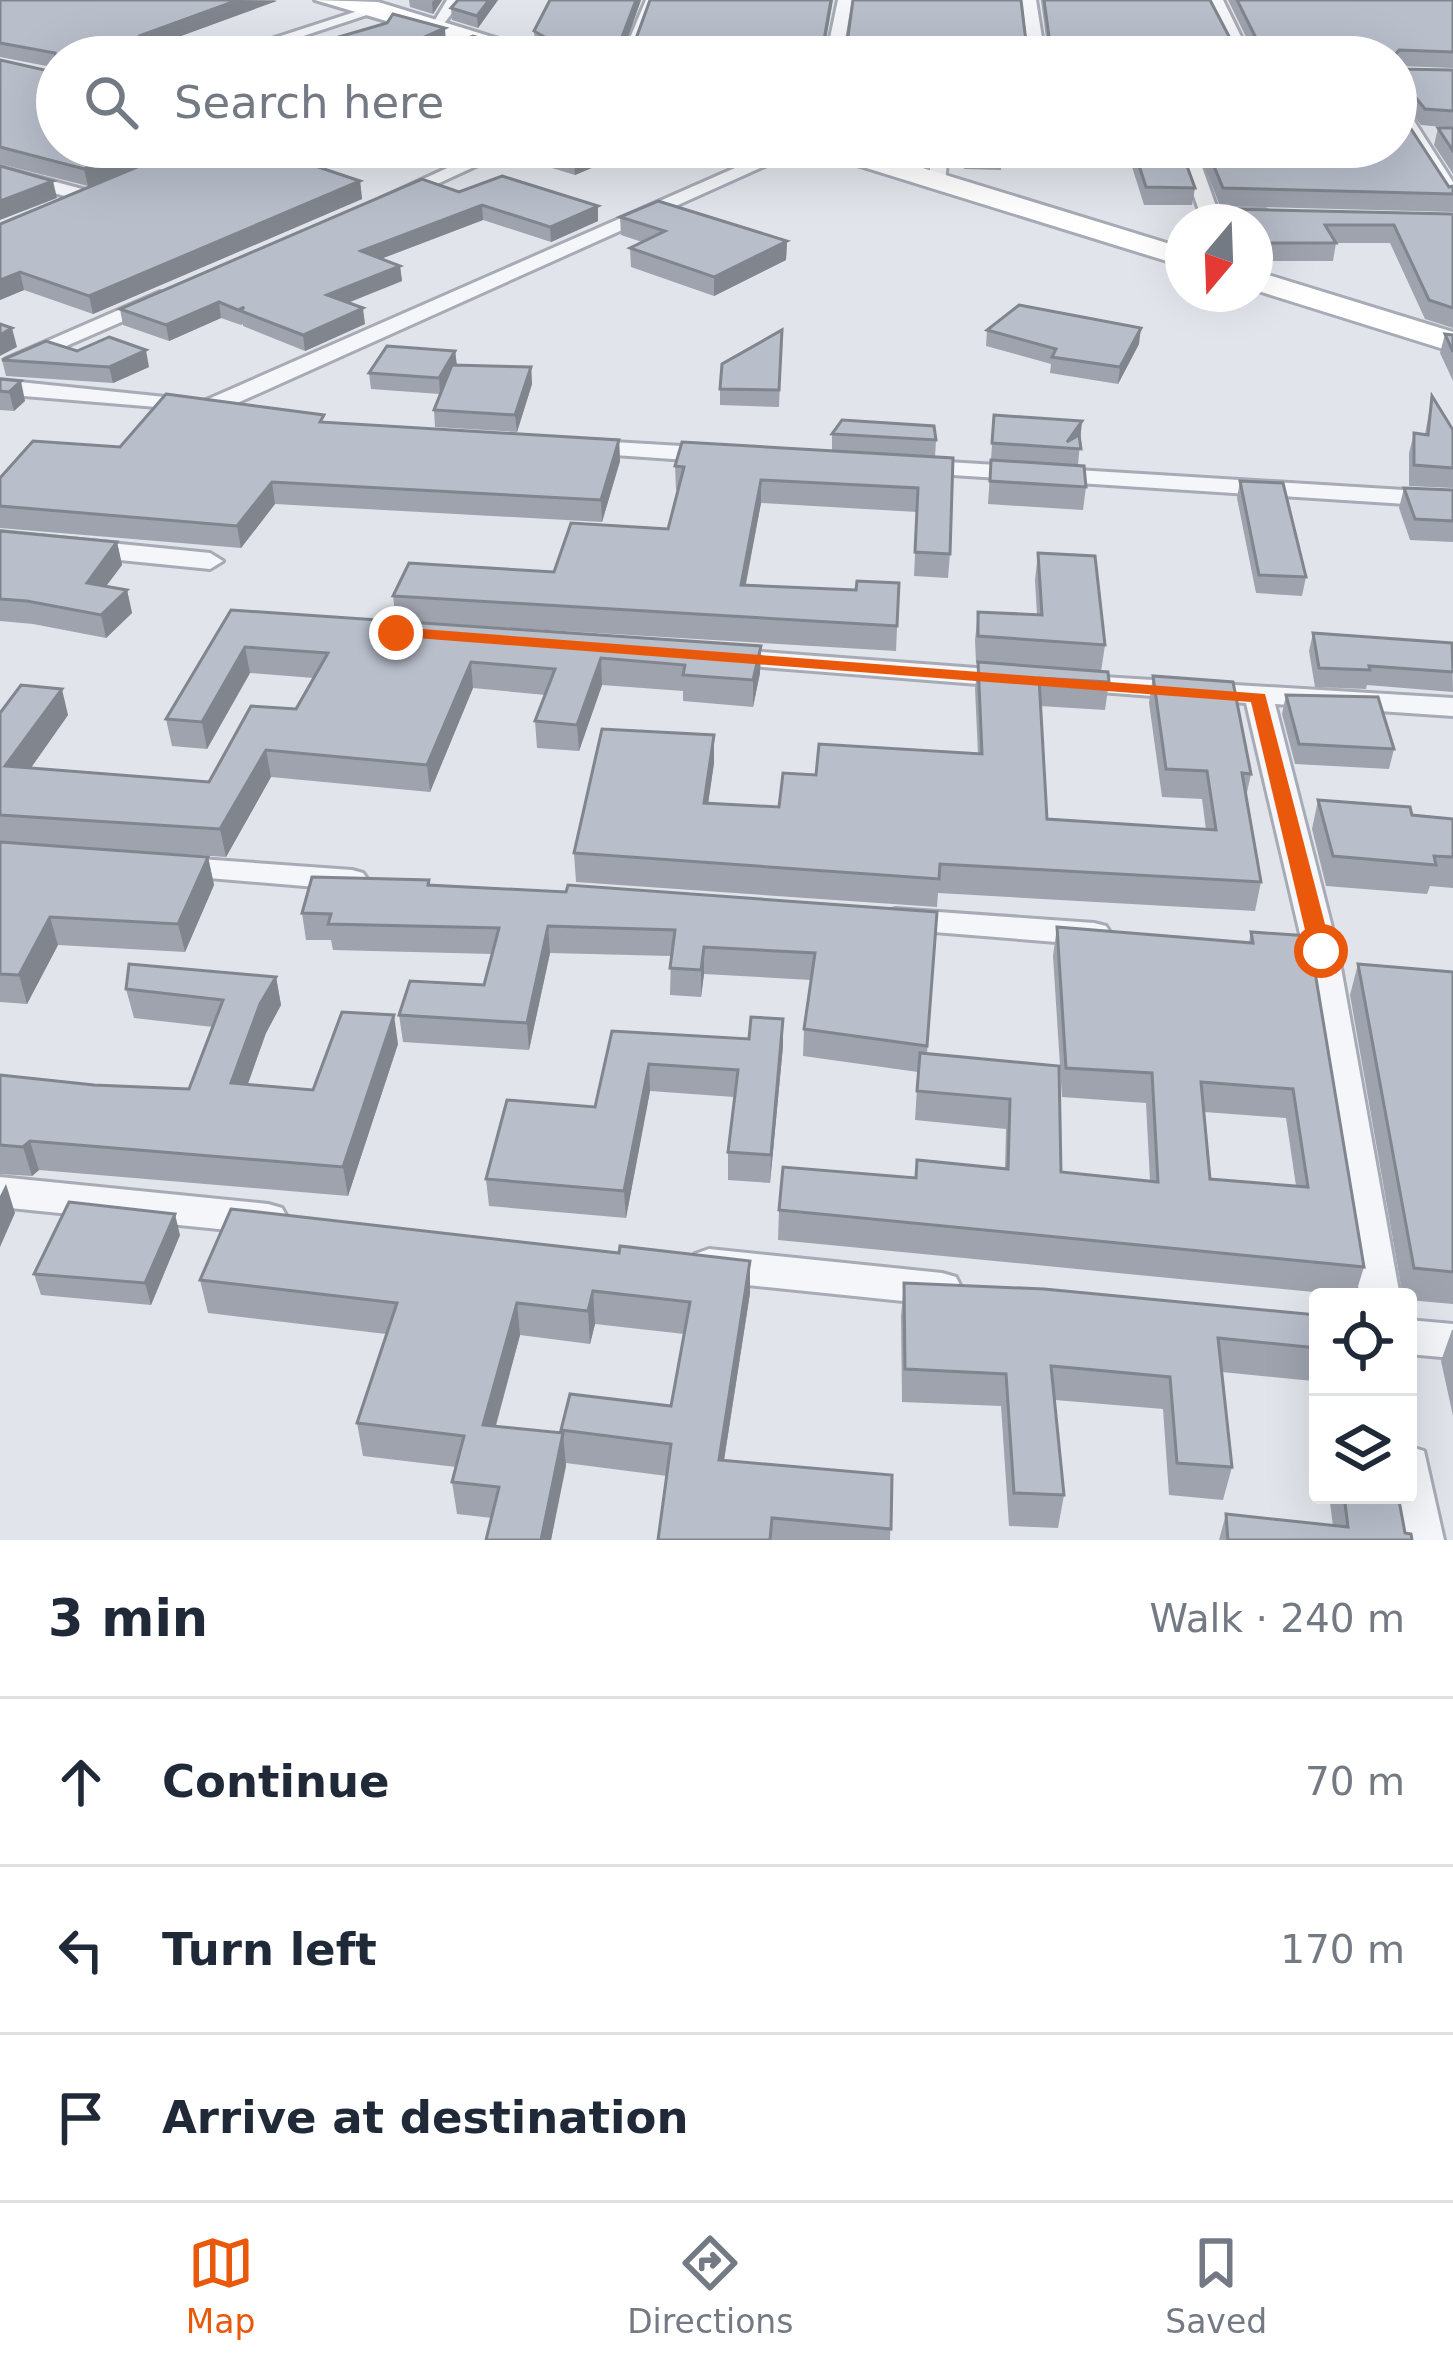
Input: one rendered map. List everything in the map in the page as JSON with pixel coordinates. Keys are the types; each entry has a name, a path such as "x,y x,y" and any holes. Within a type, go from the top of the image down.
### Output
{"street":[{"path":"326,0 378,9 464,36"},
{"path":"434,27 455,0"},
{"path":"838,36 845,0"},
{"path":"1029,0 1034,36"},
{"path":"1212,0 1233,36"},
{"path":"290,36 378,9"},
{"path":"1417,127 1453,196"},
{"path":"360,211 459,168"},
{"path":"209,407 750,168"},
{"path":"894,168 1165,251"},
{"path":"939,168 939,182"},
{"path":"1194,168 1207,204"},
{"path":"0,172 90,196"},
{"path":"54,211 111,188"},
{"path":"1273,216 1277,216"},
{"path":"0,367 190,284"},
{"path":"1273,286 1453,342"},
{"path":"0,387 253,413"},
{"path":"551,445 741,457"},
{"path":"884,465 1453,500"},
{"path":"0,540 210,561"},
{"path":"699,656 1259,698 1453,707"},
{"path":"1259,698 1378,1288"},
{"path":"142,865 377,882"},
{"path":"873,918 1132,937"},
{"path":"0,1192 306,1223"},
{"path":"659,1260 988,1294"},
{"path":"1417,1338 1453,1341"},
{"path":"1414,1504 1420,1540"}],"lane":[{"path":"635,36 650,0"}],"building":[{"path":"0,0 238,0 142,35 146,36 36,36 36,50 0,43"},
{"path":"458,0 489,0 477,16 451,8"},
{"path":"550,0 636,0 622,36 543,36 534,31"},
{"path":"650,0 831,0 825,36 637,36"},
{"path":"853,0 1021,0 1025,36 848,36"},
{"path":"1044,0 1210,0 1229,36 1049,36"},
{"path":"1237,0 1453,0 1453,52 1417,51 1417,36 1255,36"},
{"path":"393,14 445,28 427,36 342,36 387,23"},
{"path":"0,60 36,68 36,156 0,147"},
{"path":"1417,69 1453,70 1453,111 1425,109 1417,99"},
{"path":"1438,128 1453,128 1453,151"},
{"path":"1417,138 1449,187 1453,186 1453,194 1223,188 1215,168 1417,168"},
{"path":"0,166 53,181 0,201"},
{"path":"135,168 321,168 360,181 89,296 20,272 0,280 0,224"},
{"path":"1140,168 1188,168 1195,188 1146,187"},
{"path":"502,176 598,206 550,227 482,205 361,251 400,266 327,295 363,308 303,335 241,311 244,307 238,310 219,302 166,325 120,309 422,179 459,192"},
{"path":"658,201 787,241 714,277 630,248 665,231 620,217"},
{"path":"1273,210 1453,214 1453,308 1429,300 1394,225 1325,225 1336,243 1273,243"},
{"path":"1019,305 1141,328 1120,367 1052,357 1056,349 987,330"},
{"path":"782,330 779,390 720,389 722,364"},
{"path":"109,337 146,350 109,367 2,360 46,341 77,351"},
{"path":"387,346 455,351 439,378 369,373"},
{"path":"452,365 531,367 515,415 434,410"},
{"path":"0,379 21,381 9,392 0,391"},
{"path":"166,394 324,415 320,422 619,440 601,500 272,482 237,526 0,506 0,478 33,441 120,447"},
{"path":"1432,396 1453,430 1453,468 1414,465 1414,433 1428,435"},
{"path":"994,415 1082,421 1067,442 1079,435 1081,449 992,443"},
{"path":"842,420 934,426 936,440 832,434"},
{"path":"682,442 953,458 950,554 915,552 918,488 761,480 741,585 856,590 857,581 899,583 897,626 393,596 409,563 554,572 571,523 668,529 684,467 675,466"},
{"path":"991,460 1084,466 1086,487 990,481"},
{"path":"1240,481 1283,483 1306,577 1259,575"},
{"path":"1404,488 1453,490 1453,521 1415,519"},
{"path":"0,531 117,542 87,583 127,590 101,615 0,599"},
{"path":"1038,553 1095,556 1105,645 978,636 978,612 1042,615"},
{"path":"231,610 761,646 753,680 683,675 685,665 601,658 577,725 535,721 555,669 471,662 427,765 266,750 220,829 0,815 0,713 21,685 62,689 5,766 209,782 251,706 296,709 328,653 245,647 202,722 166,719"},
{"path":"1313,633 1452,643 1453,672 1319,668"},
{"path":"978,662 1108,672 1109,682 1039,678 1047,819 1216,830 1207,771 1166,769 1153,676 1233,682 1251,774 1242,773 1261,882 940,864 939,879 574,853 602,729 714,735 704,803 779,807 783,773 816,775 819,744 982,754"},
{"path":"1286,695 1378,697 1394,749 1299,744"},
{"path":"1318,800 1410,807 1412,815 1453,819 1453,857 1434,856 1436,865 1333,856"},
{"path":"0,842 208,857 178,924 50,917 19,975 0,974"},
{"path":"312,877 429,880 428,885 566,892 568,885 937,912 927,1046 804,1029 815,953 704,947 701,970 670,968 675,930 548,926 527,1023 399,1015 410,981 484,985 499,928 328,924 331,914 302,913"},
{"path":"1057,927 1253,943 1251,932 1309,936 1364,1267 779,1210 783,1167 916,1178 917,1160 1008,1169 1010,1099 917,1091 920,1053 1059,1066 1061,1172 1158,1182 1152,1073 1066,1068","holes":["1201,1082 1293,1089 1308,1187 1210,1179"]},
{"path":"129,964 276,977 260,1004 231,1083 313,1090 342,1012 394,1015 343,1167 30,1141 23,1147 0,1145 0,1075 189,1089 223,1000 126,989"},
{"path":"1358,964 1453,972 1453,1272 1414,1268"},
{"path":"751,1017 783,1019 771,1155 728,1152 738,1070 649,1064 624,1191 486,1179 507,1100 595,1107 612,1031 749,1039"},
{"path":"69,1202 175,1214 145,1283 34,1274"},
{"path":"231,1209 619,1253 620,1246 750,1261 719,1460 892,1475 891,1529 772,1518 770,1540 658,1540 671,1444 561,1430 570,1394 671,1406 690,1302 593,1291 588,1311 517,1303 483,1425 563,1433 541,1540 486,1540 499,1487 452,1482 464,1436 357,1423 397,1303 200,1280"},
{"path":"904,1283 1044,1289 1309,1314 1309,1347 1218,1338 1232,1467 1177,1463 1170,1377 1051,1366 1064,1495 1014,1493 1006,1374 905,1369"},
{"path":"1345,1504 1400,1504 1405,1533 1412,1540 1228,1540 1226,1514 1348,1527"}],"route":[{"path":"396,633 1259,698 1321,951"}]}
